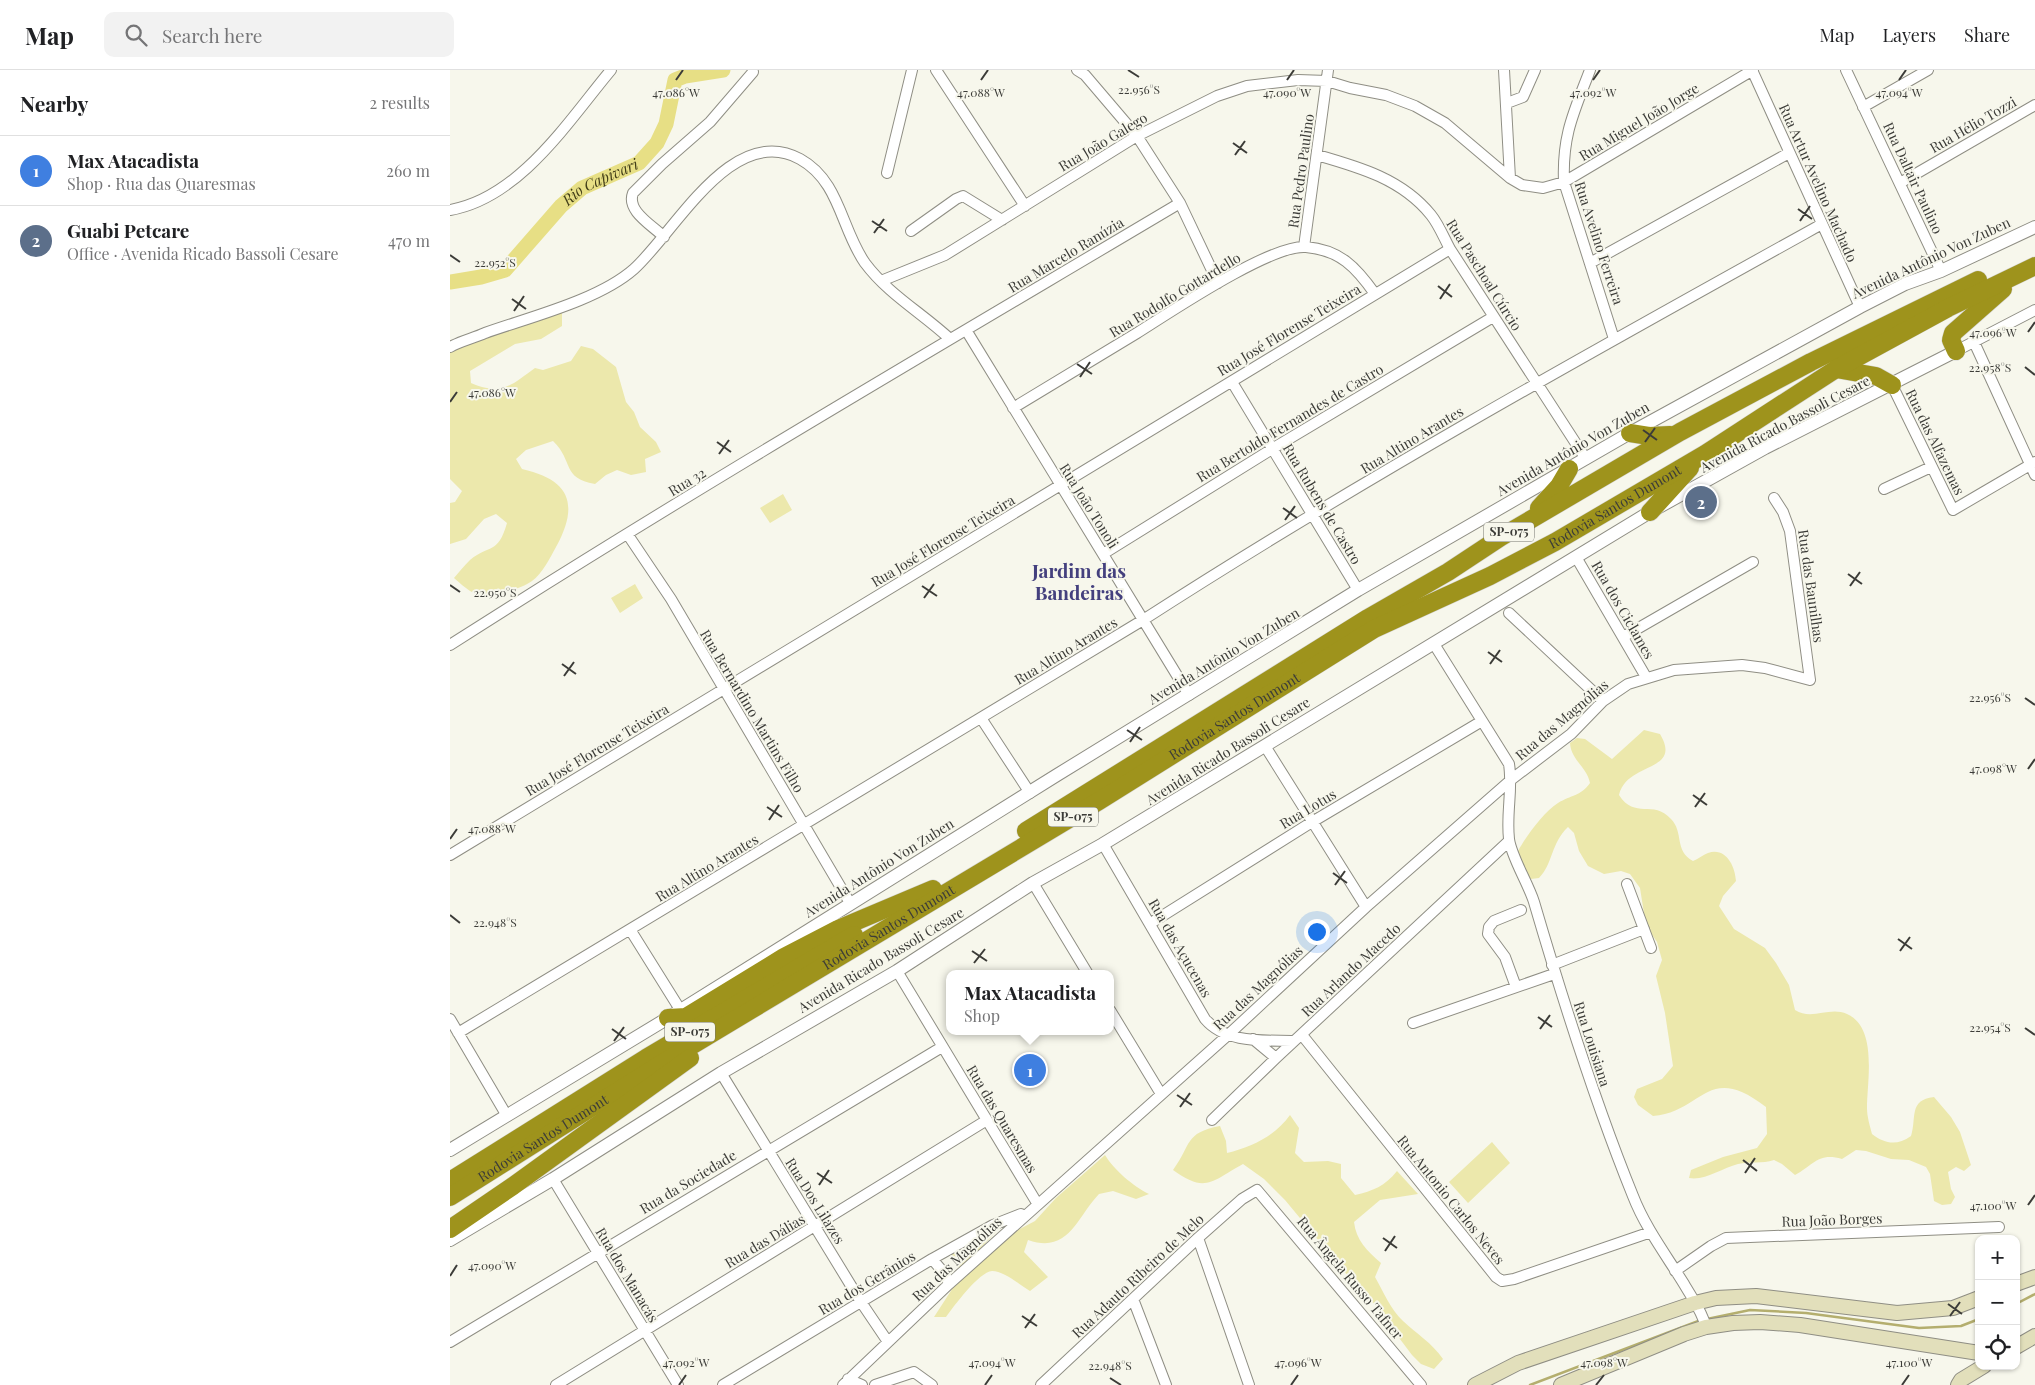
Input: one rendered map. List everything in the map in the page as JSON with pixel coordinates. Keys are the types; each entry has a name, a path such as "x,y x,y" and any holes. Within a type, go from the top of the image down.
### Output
{"highway":[{"name":"Rodovia Santos Dumont","path":"450,1182 646,1058 932,889 1368,618 1680,432 1811,362 2035,252"},
{"name":"Rodovia Santos Dumont","path":"450,1197 656,1067 1115,791 1374,629 1490,576 1555,542 1705,454 1836,369 1948,308 2030,268"},
{"path":"1956,351 1951,340 1955,330 2030,268"},
{"path":"1836,369 1876,376 1892,385"},
{"path":"1630,433 1657,436 1680,432"},
{"path":"1650,512 1705,454"},
{"path":"1515,529 1546,501 1569,469"},
{"path":"674,1014 686,1017 807,945 838,929 932,889"},
{"path":"450,1228 513,1186 704,1048 723,1038 735,1021"}],"main road":[{"path":"2020,1283 2035,1277"},
{"path":"1475,1385 1518,1363 1697,1306 1716,1298 1756,1296 1897,1313 1928,1312 1953,1308 1975,1300"},
{"path":"1562,1385 1706,1325 1760,1322 1800,1324 1975,1360"},
{"path":"2020,1345 2035,1336"},
{"path":"1957,1383 1975,1365"}],"street":[{"path":"450,210 485,199 509,184 538,156 612,70"},
{"path":"887,173 912,70"},
{"path":"936,70 1025,206"},
{"path":"1504,70 1510,178"},
{"name":"Rua Avelino Ferreira","path":"1590,70 1566,132 1563,158 1564,182 1614,339"},
{"name":"Rua Miguel João Jorge","path":"1564,182 1752,70"},
{"name":"Rua Artur Avelino Machado","path":"1752,70 1860,308"},
{"name":"Rua Daltair Paulino","path":"1846,70 1941,271"},
{"path":"1863,107 1928,70"},
{"path":"664,237 632,208 631,198 633,192 714,117 754,72"},
{"path":"1086,72 1137,136 1180,203 1218,283"},
{"name":"Rua João Galego","path":"881,281 945,255 1137,136 1217,96 1247,86 1328,75 1350,88 1386,95 1415,106 1445,123 1510,178 1530,187 1543,188 1564,182"},
{"name":"Rua Pedro Paulino","path":"1304,247 1328,75"},
{"path":"1507,103 1523,97 1534,75"},
{"name":"Rua Hélio Tozzi","path":"1900,183 2035,105"},
{"path":"450,347 606,287 631,272 650,255 718,175 738,160 764,151 787,154 807,164 828,184 855,246 881,281 950,339"},
{"path":"1590,262 1789,153"},
{"name":"Rua Paschoal Cúrcio","path":"1317,155 1362,167 1387,178 1431,215 1493,317 1586,460"},
{"path":"911,231 956,198 963,196 1002,220"},
{"name":"Rua Marcelo Ranúzia","path":"966,330 1180,203"},
{"path":"2003,241 2035,216"},
{"name":"Rua Altino Arantes","path":"458,1033 1144,620 1255,548 1536,383 1822,224"},
{"name":"Avenida Antônio Von Zuben","path":"450,1150 674,1014 850,903 1358,590 1630,433 1860,308 1905,284 1941,271 2035,227"},
{"path":"1304,247 1333,253 1347,262 1359,272 1375,294"},
{"name":"Rua Rodolfo Gottardello","path":"1013,408 1218,283 1258,263 1304,247"},
{"name":"Rua José Florense Teixeira","path":"450,855 1450,249"},
{"name":"Avenida Ricado Bassoli Cesare","path":"450,1240 553,1179 721,1073 897,971 1033,883 1103,844 1650,512 1765,448 1892,385 2035,310"},
{"name":"Rua Bertoldo Fernandes de Castro","path":"1103,554 1272,449 1493,317"},
{"name":"Rua 32","path":"450,645 628,534 966,330"},
{"name":"Rua João Tonoli","path":"966,330 1189,695"},
{"path":"1974,342 2033,467"},
{"name":"Rua Rubens de Castro","path":"1232,382 1358,590"},
{"name":"Rua das Alfazemas","path":"1892,385 1953,510 2033,467"},
{"path":"1884,489 1931,467"},
{"name":"Rua das Baunilhas","path":"1774,498 1783,512 1790,531 1810,680"},
{"name":"Rua Bernardino Martins Filho","path":"628,534 670,599 850,903"},
{"name":"Rua dos Ciclames","path":"1576,557 1646,677"},
{"path":"1623,637 1753,562"},
{"path":"1509,613 1603,701"},
{"path":"1434,644 1509,764 1512,779"},
{"name":"Rua das Magnólias","path":"845,1382 1029,1211 1228,1035 1366,907 1512,779 1571,734 1603,701 1628,684 1674,670 1742,665 1765,668 1810,680"},
{"path":"981,718 1030,792"},
{"name":"Rua Lotus","path":"1150,923 1312,822 1482,721"},
{"path":"1265,746 1366,907"},
{"name":"Rua Louisiana","path":"1512,779 1508,798 1509,841 1530,890 1553,969 1604,1123 1634,1198 1651,1232 1697,1306 1706,1325"},
{"name":"Rua Arlando Macedo","path":"1212,1120 1509,841"},
{"name":"Rua das Açucenas","path":"1103,844 1205,1019 1214,1029 1228,1035 1253,1039 1298,1038"},
{"path":"1033,883 1086,970"},
{"path":"1627,884 1651,948"},
{"path":"1516,987 1505,957 1488,934 1489,927 1494,921 1521,910"},
{"path":"1412,1023 1516,987 1644,929"},
{"path":"630,931 674,1014"},
{"name":"Rua das Quaresmas","path":"897,971 1038,1203"},
{"path":"1114,1017 1161,1094"},
{"path":"450,1019 507,1116"},
{"name":"Rua Antonio Carlos Neves","path":"1298,1038 1496,1277 1502,1281 1514,1279 1651,1232"},
{"path":"1253,1039 1276,1058"},
{"name":"Rua da Sociedade","path":"450,1342 942,1047"},
{"name":"Rua Dos Lilazes","path":"721,1073 861,1302 888,1342"},
{"name":"Rua das Dálias","path":"556,1385 987,1120"},
{"name":"Rua dos Manacás","path":"553,1179 678,1385"},
{"name":"Rua Adauto Ribeiro de Melo","path":"1041,1385 1198,1238 1242,1199 1257,1190"},
{"name":"Rua Ângela Russo Tafner","path":"1257,1190 1421,1385"},
{"name":"Rua dos Gerânios","path":"723,1385 932,1259 993,1225 1029,1211"},
{"name":"Rua João Borges","path":"1676,1271 1711,1246 1726,1238 1999,1227"},
{"path":"1198,1238 1249,1385"},
{"path":"932,1259 945,1274 949,1284"},
{"path":"1133,1299 1161,1383"},
{"path":"874,1385 914,1372 932,1385"},
{"path":"845,1382 862,1385"}],"shaded area":[{"path":"562,312 562,326 541,339 515,344 470,371 471,383 491,389 498,389 512,384 535,368 543,370 571,361 581,346 593,349 616,367 626,402 634,412 640,427 656,442 661,452 645,459 646,472 631,475 617,470 606,475 595,484 577,478 572,473 564,455 553,441 526,450 516,459 522,469 551,480 560,487 566,496 568,507 567,519 563,532 546,566 526,585 503,592 486,594 472,592 454,578 470,560 496,545 504,533 507,523 496,514 484,519 466,539 450,544 450,503 455,502 462,491 450,479 450,343"},
{"path":"783,494 792,510 770,523 760,508"},
{"path":"635,584 643,598 620,613 611,598"},
{"path":"1644,730 1660,734 1665,746 1664,755 1659,761 1624,784 1619,795 1631,806 1658,810 1671,819 1675,824 1683,852 1693,861 1708,853 1714,852 1725,855 1734,869 1736,881 1723,896 1719,906 1734,929 1765,948 1776,963 1789,985 1795,1010 1808,1014 1840,1012 1847,1014 1857,1021 1863,1031 1869,1056 1867,1111 1872,1134 1886,1142 1906,1139 1911,1136 1917,1106 1920,1102 1934,1097 1951,1117 1960,1132 1971,1165 1964,1171 1956,1167 1948,1172 1951,1189 1955,1197 1951,1204 1942,1205 1934,1201 1930,1174 1926,1167 1909,1160 1891,1159 1866,1151 1856,1150 1842,1159 1834,1157 1822,1158 1795,1175 1774,1160 1738,1164 1701,1178 1689,1178 1691,1170 1723,1157 1757,1148 1767,1134 1766,1107 1746,1094 1730,1088 1706,1093 1670,1113 1653,1116 1638,1105 1634,1097 1637,1089 1662,1079 1673,1066 1665,1013 1656,976 1662,960 1657,942 1646,926 1640,888 1630,874 1621,871 1604,874 1588,866 1579,851 1574,833 1568,827 1558,840 1544,872 1539,878 1531,879 1520,869 1518,851 1531,831 1547,812 1558,803 1583,790 1590,783 1586,772 1573,754 1570,743 1577,738 1585,739 1612,759"},
{"path":"1290,1115 1299,1128 1295,1153 1304,1162 1328,1161 1341,1164 1341,1178 1355,1195 1378,1187 1388,1181 1397,1171 1418,1194 1380,1200 1354,1222 1357,1234 1363,1245 1381,1263 1375,1277 1391,1306 1399,1317 1429,1343 1443,1359 1434,1369 1421,1364 1412,1355 1372,1302 1285,1200 1264,1179 1243,1164 1216,1180 1201,1183 1194,1182 1173,1170 1190,1141 1200,1132 1220,1126 1226,1141 1227,1153 1262,1140 1277,1129"},
{"path":"1492,1142 1510,1163 1468,1203 1449,1182"},
{"path":"1105,1155 1124,1177 1149,1194 1136,1199 1113,1191 1099,1194 1077,1223 1062,1238 1053,1242 1042,1243 1028,1240 1024,1252 1048,1277 1030,1291 1007,1276 992,1271 980,1277 974,1283 946,1317 934,1317 958,1280 1012,1233 1035,1221 1056,1198"},
{"path":"997,1231 960,1269 951,1255"}],"waterway":[{"name":"Rio Capivari","path":"450,282 481,277 505,270 561,206 582,188 639,163 657,143 666,124 675,80 685,76 723,70"},
{"path":"2020,1302 2035,1294"},
{"path":"1707,1319 1750,1310 1806,1313 1919,1328 1961,1326 1975,1321"},
{"path":"1530,1385 1701,1320"}],"place":[{"name":"Guabi Petcare","path":"1701,502"},
{"name":"Max Atacadista","path":"1030,1070"}],"district":[{"name":"Jardim das Bandeiras","path":"1079,582"}]}
